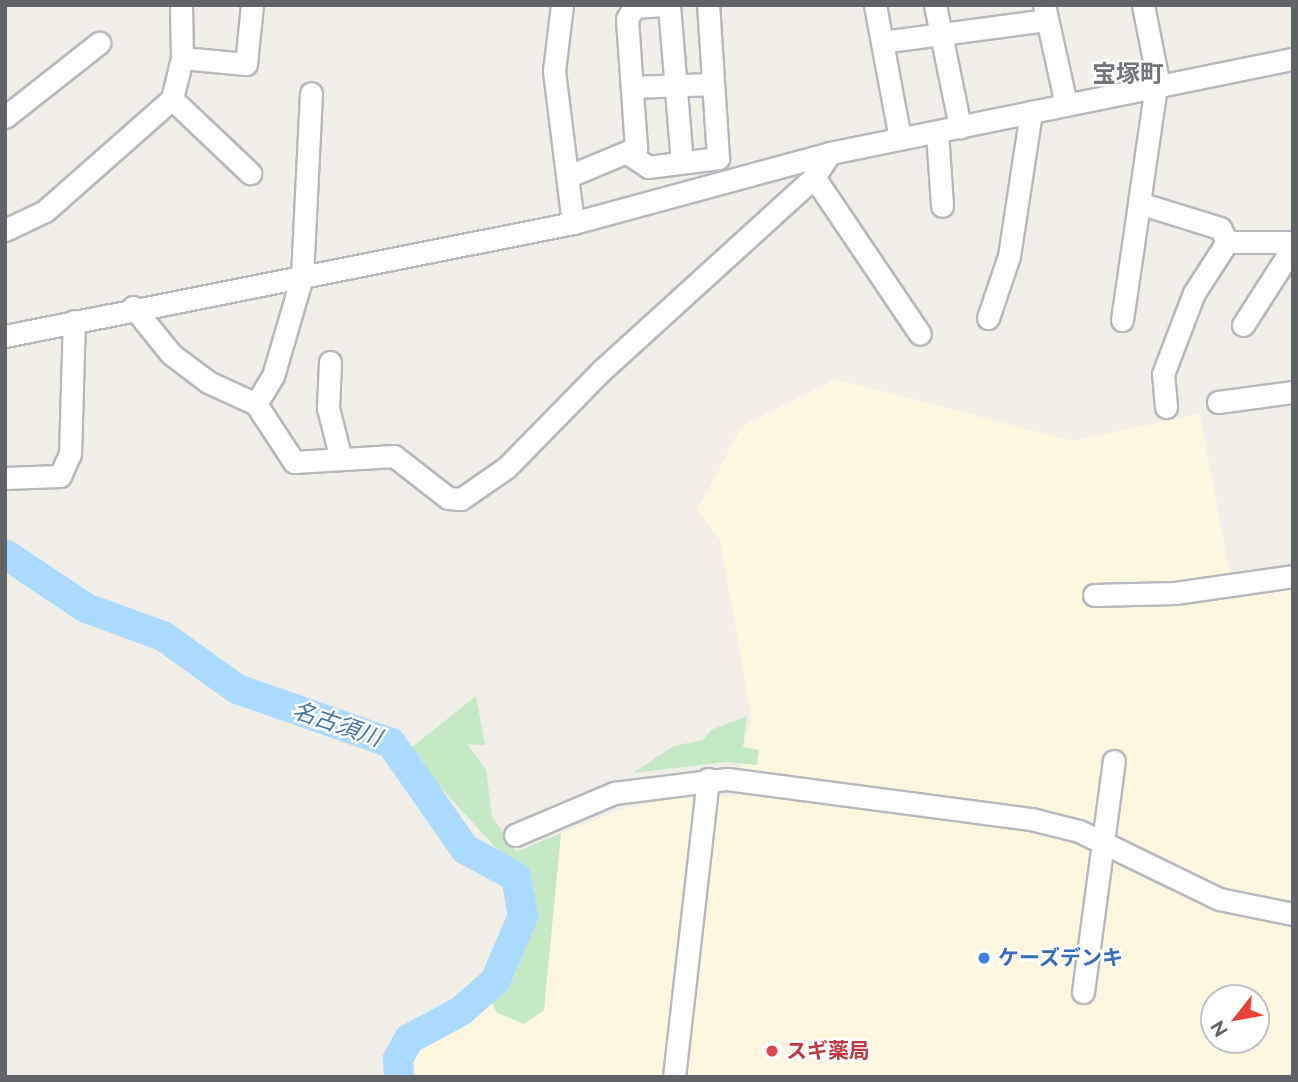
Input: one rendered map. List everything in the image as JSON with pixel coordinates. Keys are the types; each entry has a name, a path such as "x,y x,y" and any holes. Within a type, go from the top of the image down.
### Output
{"street":[{"path":"7,227 45,211 173,99 182,58 181,5"},
{"path":"182,58 246,64 252,5"},
{"path":"569,176 629,154 636,148 627,19 634,7 663,5"},
{"path":"669,5 682,162"},
{"path":"629,154 648,167 718,158 708,5"},
{"path":"875,5 900,139"},
{"path":"935,5 960,127"},
{"path":"1122,320 1158,86 1143,5"},
{"path":"559,6 554,71 573,223"},
{"path":"882,42 941,35 1045,13 1066,104"},
{"path":"5,117 99,43"},
{"path":"5,336 132,307 302,277 573,223 830,153 1293,59"},
{"path":"632,88 713,83"},
{"path":"256,404 273,376 302,277 311,93"},
{"path":"173,99 250,173"},
{"path":"988,318 1009,256 1031,112"},
{"path":"937,132 942,206"},
{"path":"132,307 171,354 208,382 256,404 294,462 340,455 394,456 448,498 461,499 507,467 601,371 814,177 830,153"},
{"path":"814,177 920,334"},
{"path":"1139,203 1220,228 1227,242"},
{"path":"1227,242 1293,244 1243,325"},
{"path":"1166,407 1163,374 1194,293 1227,242"},
{"path":"5,478 60,476 70,454 74,321"},
{"path":"330,362 328,408 340,455"},
{"path":"1218,402 1293,391"},
{"path":"1094,595 1175,593 1293,576"},
{"path":"1083,992 1114,761"},
{"path":"674,1077 708,779"},
{"path":"515,835 614,793 708,779 1031,819 1102,842 1219,899 1293,914"}],"shaded area":[{"path":"835,379 1072,441 1200,414 1233,591 1293,583 1293,1077 416,1077 413,1049 491,1000 534,921 533,888 510,855 614,812 673,797 735,796 751,715 720,540 697,510 743,425"}],"green space":[{"path":"476,696 485,745 467,744 486,770 492,816 516,852 561,833 544,1010 524,1024 497,1013 490,999 532,925 534,889 407,751"},
{"path":"747,716 743,747 759,750 757,765 726,762 633,773 674,746 703,740 711,730"}],"waterway":[{"name":"名古須川","path":"5,554 86,608 163,636 237,689 391,743 465,849 516,877 523,916 495,981 461,1011 409,1039 398,1059 399,1077"}],"place":[{"name":"ケーズデンキ","path":"984,958"},
{"name":"スギ薬局","path":"772,1051"}],"district":[{"name":"宝塚町","path":"1128,74"}]}
